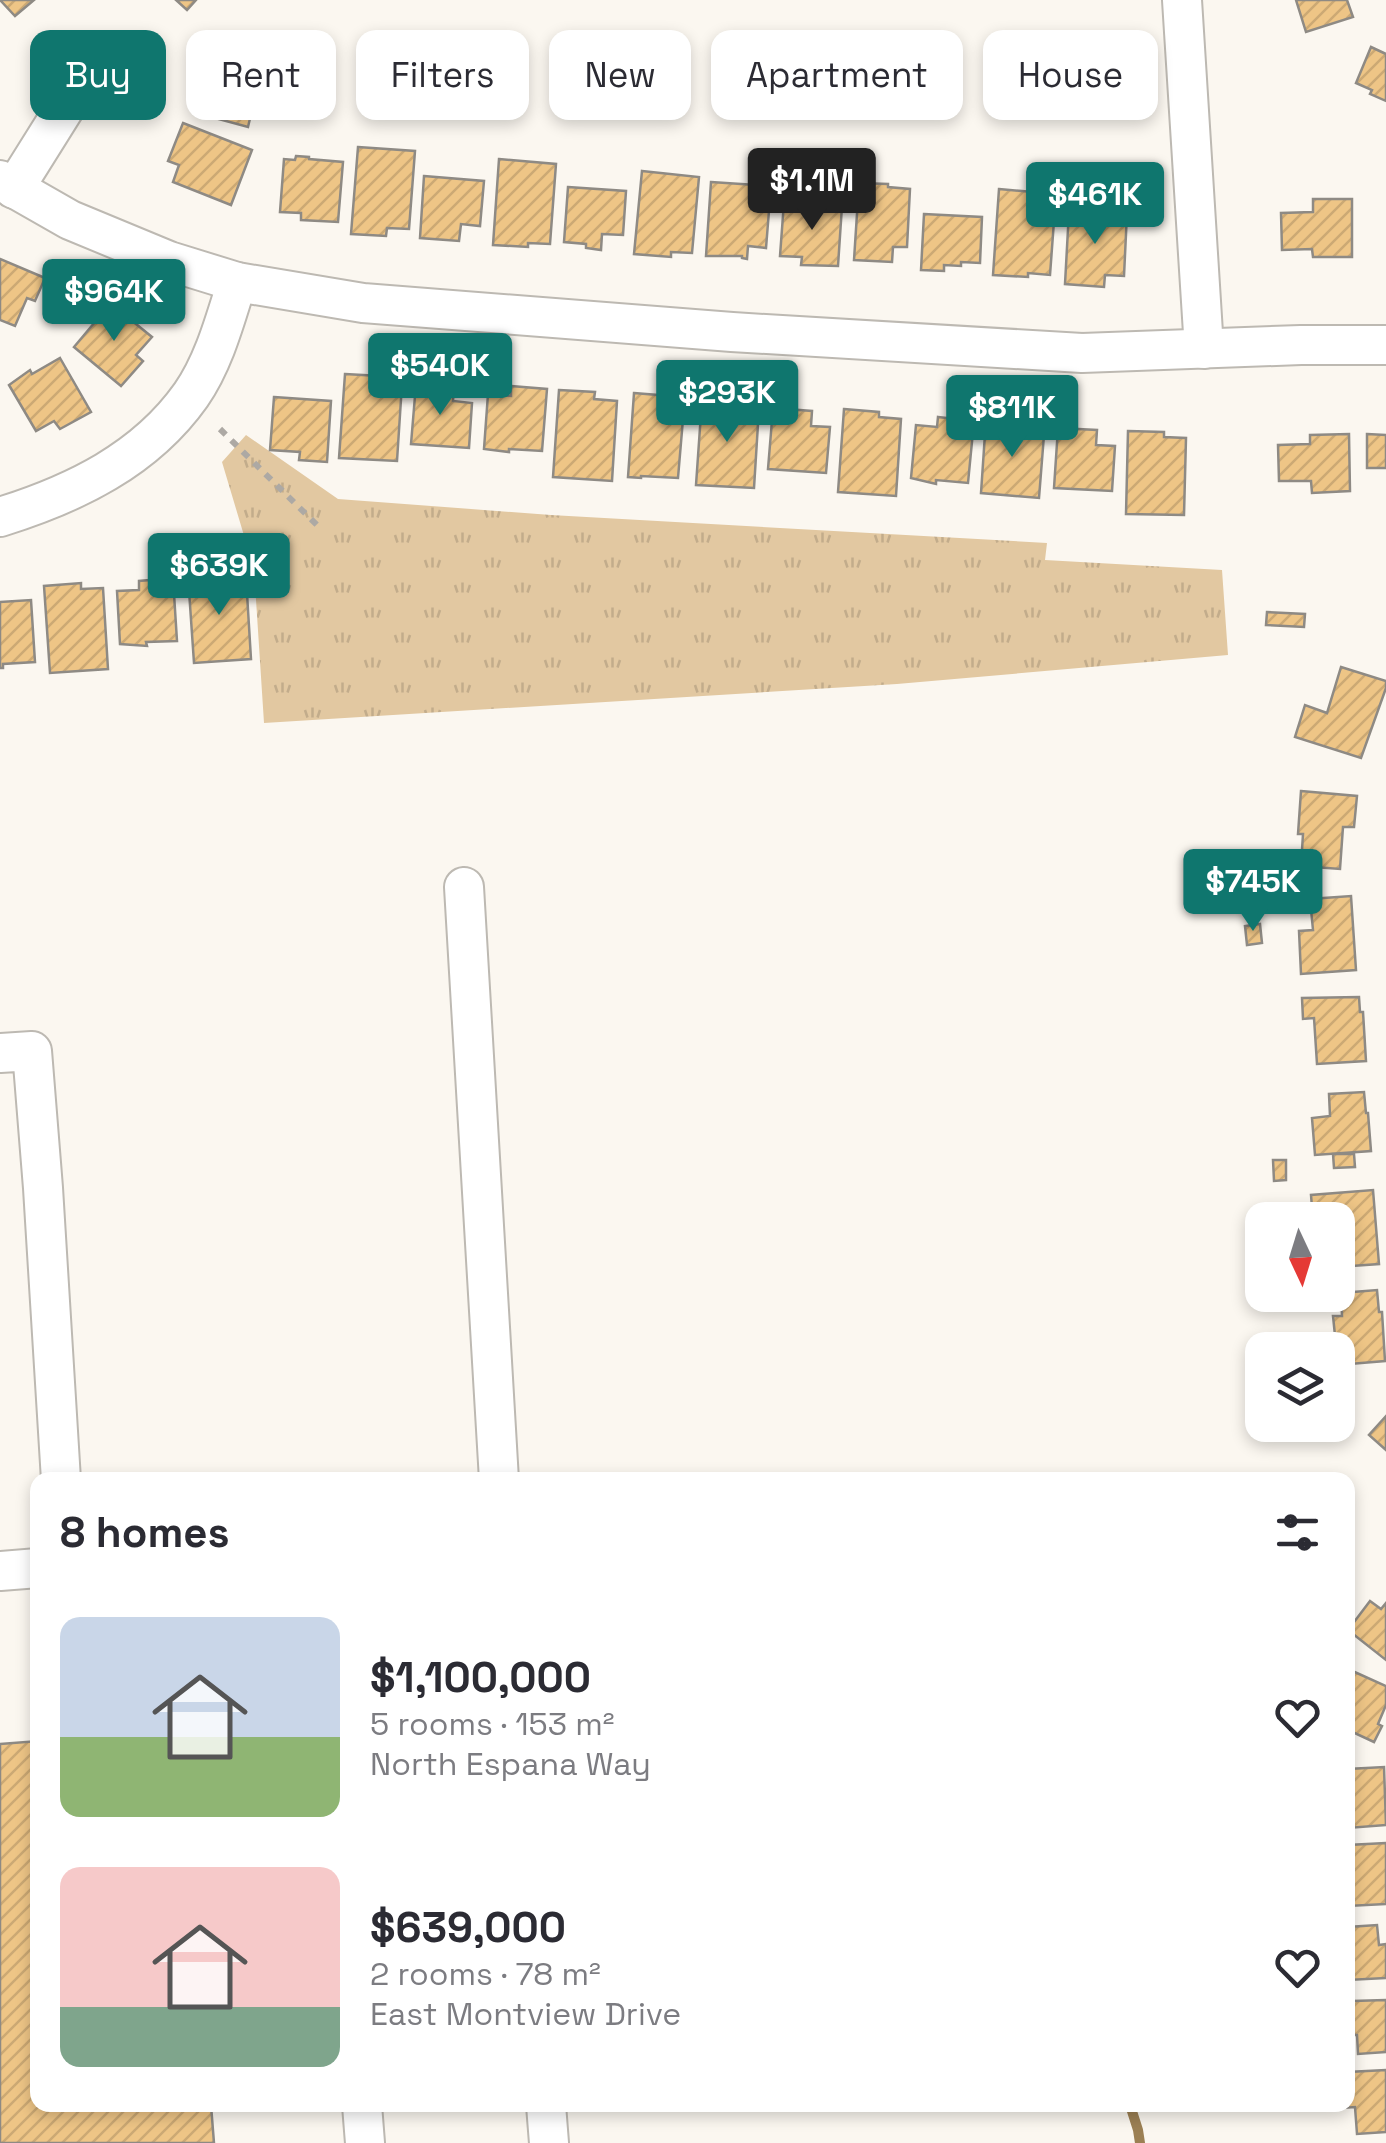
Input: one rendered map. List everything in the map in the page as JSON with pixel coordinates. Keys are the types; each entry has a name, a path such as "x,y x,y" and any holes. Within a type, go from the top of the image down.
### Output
{"street":[{"path":"1182,0 1204,349"},
{"path":"53,120 7,184 70,220 121,243 237,282 362,303 1082,354 1301,345 1386,346"},
{"path":"0,517 85,484 124,462 162,432 192,394 204,371 237,282"},
{"path":"464,886 499,1472"},
{"path":"0,1053 32,1050 61,1472"},
{"path":"0,1571 30,1569"},
{"path":"363,2112 365,2143"},
{"path":"546,2112 548,2143"}],"path":[{"path":"220,429 321,529"}],"green space":[{"path":"246,435 338,499 1047,543 1045,560 1222,570 1228,655 897,684 264,723 254,569 222,462"}],"building":[{"path":"0,0 34,0 15,16"},
{"path":"176,0 196,0 187,10"},
{"path":"1296,0 1347,0 1353,17 1306,32"},
{"path":"1371,47 1386,54 1386,101 1356,83"},
{"path":"222,120 250,120 248,127"},
{"path":"183,123 252,150 231,205 173,182 179,165 168,161"},
{"path":"358,147 415,151 409,229 387,228 386,236 351,234"},
{"path":"296,156 343,162 338,222 301,220 301,213 280,212 284,159 295,160"},
{"path":"499,159 556,164 550,244 493,245"},
{"path":"642,171 699,177 692,253 671,252 671,257 634,254"},
{"path":"424,176 484,181 480,226 461,224 459,241 420,238"},
{"path":"711,182 771,186 766,248 748,246 747,259 706,256"},
{"path":"859,183 910,189 907,247 893,247 892,262 854,260"},
{"path":"568,187 626,191 623,235 602,234 601,250 564,242"},
{"path":"999,189 1056,194 1050,275 993,275"},
{"path":"1313,199 1352,199 1352,257 1313,257 1312,249 1282,250 1281,213 1313,212"},
{"path":"784,202 842,206 838,266 801,265 802,257 780,256"},
{"path":"1069,211 1127,213 1124,276 1105,275 1104,287 1065,284"},
{"path":"924,214 982,217 980,263 944,265 944,271 921,270"},
{"path":"0,259 45,278 35,301 27,298 15,326 0,320"},
{"path":"110,303 152,337 136,355 143,361 121,386 74,347 102,307"},
{"path":"60,358 91,412 60,429 54,421 36,431 9,385 30,370 32,374"},
{"path":"345,374 380,376 380,382 402,384 397,461 339,458"},
{"path":"416,384 454,386 453,401 472,403 469,448 411,444"},
{"path":"511,386 547,389 542,451 484,449 488,394 511,396"},
{"path":"559,390 595,392 594,399 617,401 612,481 553,477"},
{"path":"634,393 670,396 669,418 683,419 678,478 628,477"},
{"path":"274,397 331,401 327,462 299,460 300,452 270,450"},
{"path":"702,399 737,401 737,407 759,408 754,488 696,485"},
{"path":"773,408 812,411 811,426 830,427 826,473 768,469"},
{"path":"844,409 879,412 879,417 901,419 896,496 838,492"},
{"path":"938,417 974,421 968,483 936,480 936,484 911,478 916,425 937,427"},
{"path":"986,419 1027,422 1026,434 1044,435 1039,498 981,493"},
{"path":"1058,428 1097,430 1096,445 1115,446 1112,491 1054,488"},
{"path":"1128,431 1164,432 1164,437 1186,438 1184,515 1126,514"},
{"path":"1349,434 1350,491 1312,493 1311,481 1279,481 1278,445 1310,444 1310,435"},
{"path":"1367,434 1386,435 1386,468 1367,468"},
{"path":"223,574 223,578 246,577 251,659 194,663 188,576"},
{"path":"173,578 177,641 146,642 147,646 120,644 117,591 139,590 139,581"},
{"path":"81,583 81,589 103,588 108,669 50,673 44,586"},
{"path":"31,600 35,662 3,664 0,668 0,602"},
{"path":"1267,612 1305,614 1304,627 1266,625"},
{"path":"1341,667 1386,681 1361,758 1295,737 1305,705 1327,713"},
{"path":"1301,791 1357,796 1354,827 1343,827 1340,869 1301,866"},
{"path":"1351,896 1356,970 1301,974 1299,931 1313,930 1310,899"},
{"path":"1260,924 1262,943 1247,945 1245,926"},
{"path":"1359,997 1366,1061 1317,1064 1314,1018 1303,1019 1302,998"},
{"path":"1364,1092 1371,1151 1315,1155 1312,1118 1330,1116 1329,1094"},
{"path":"1333,1154 1354,1154 1355,1167 1334,1168"},
{"path":"1273,1160 1286,1160 1286,1180 1274,1181"},
{"path":"1373,1190 1379,1264 1355,1266 1355,1202 1312,1202 1311,1195"},
{"path":"1377,1290 1385,1361 1355,1364 1355,1332 1335,1332 1333,1316 1355,1312 1355,1292"},
{"path":"1386,1416 1386,1450 1369,1435"},
{"path":"1370,1601 1381,1609 1386,1603 1386,1660 1355,1636 1355,1621"},
{"path":"1355,1672 1386,1686 1386,1705 1378,1724 1382,1726 1374,1742 1355,1733"},
{"path":"30,1742 30,2112 212,2112 214,2143 0,2143 0,1744"},
{"path":"1384,1767 1386,1825 1355,1827 1355,1769"},
{"path":"1386,1843 1386,1904 1355,1906 1355,1845"},
{"path":"1377,1925 1379,1945 1386,1944 1386,1978 1355,1980 1355,1927"},
{"path":"1386,2000 1386,2052 1358,2054 1355,2001"},
{"path":"1386,2070 1386,2132 1357,2134 1355,2072"}],"waterway":[{"path":"1132,2112 1140,2143"}]}
